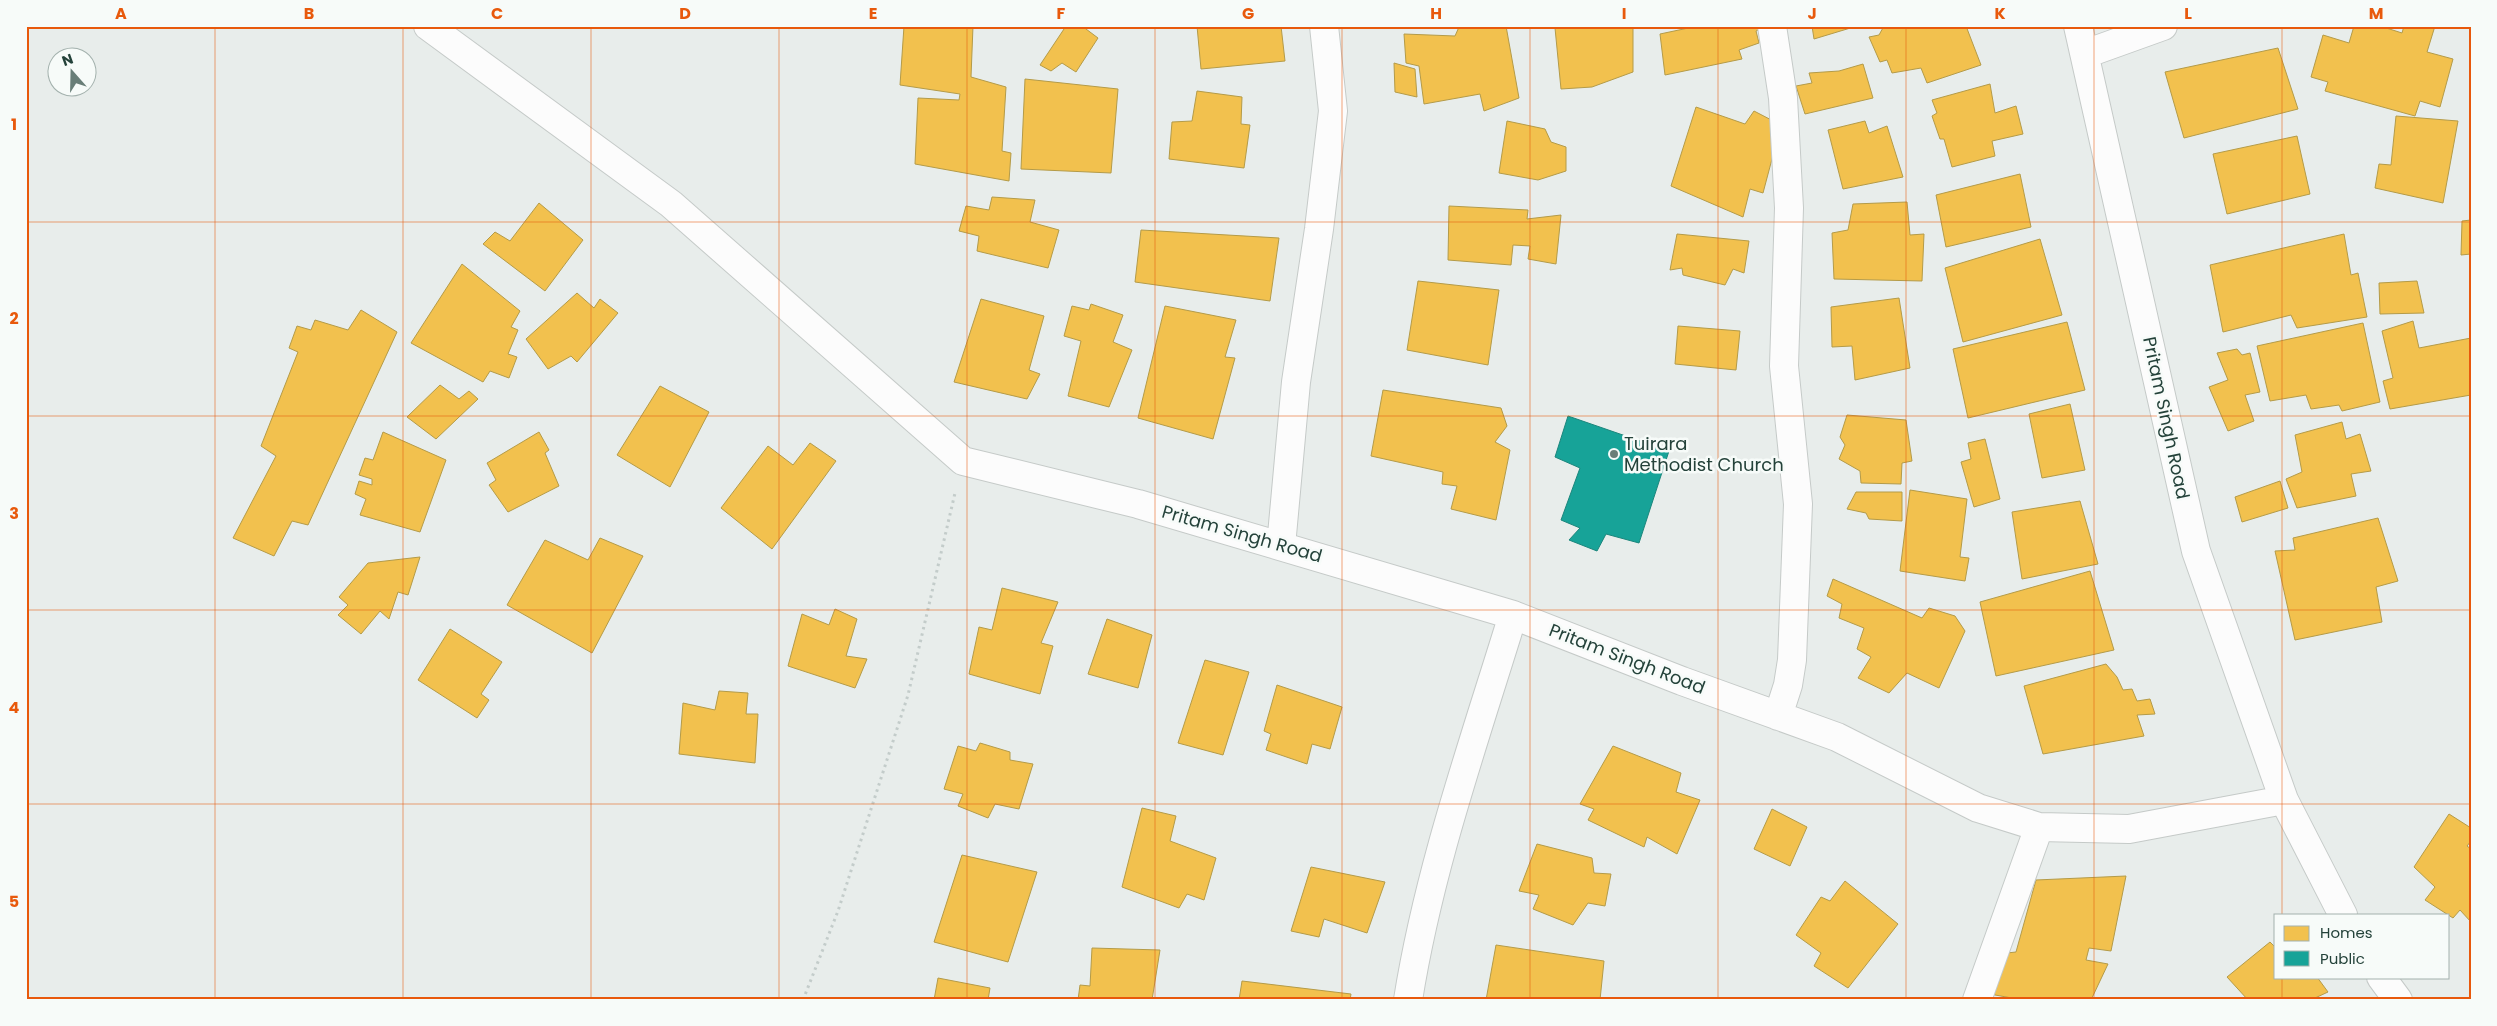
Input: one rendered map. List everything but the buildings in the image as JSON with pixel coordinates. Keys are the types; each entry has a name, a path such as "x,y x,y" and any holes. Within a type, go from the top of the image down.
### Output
{"street":[{"path":"428,26 671,204 963,461"},
{"path":"1281,546 1296,382 1319,229 1333,112 1324,26"},
{"path":"1772,26 1783,98 1788,190 1788,287 1784,366 1798,504 1792,660 1788,685 1778,716"},
{"name":"Pritam Singh Road","path":"2078,26 2196,551 2284,800 2342,914"},
{"path":"2085,54 2163,26"},
{"name":"Pritam Singh Road","path":"963,461 1138,504 1513,615 1836,737 1978,808 2039,827 2129,829 2284,800"},
{"path":"1408,1000 1417,943 1449,823 1513,615"},
{"path":"1977,1000 2039,827"},
{"path":"2382,978 2398,1000"}],"path":[{"path":"804,1000 838,911 908,695 963,461"}],"place":[{"name":"Tuirara Methodist Church","path":"1614,454"}]}
